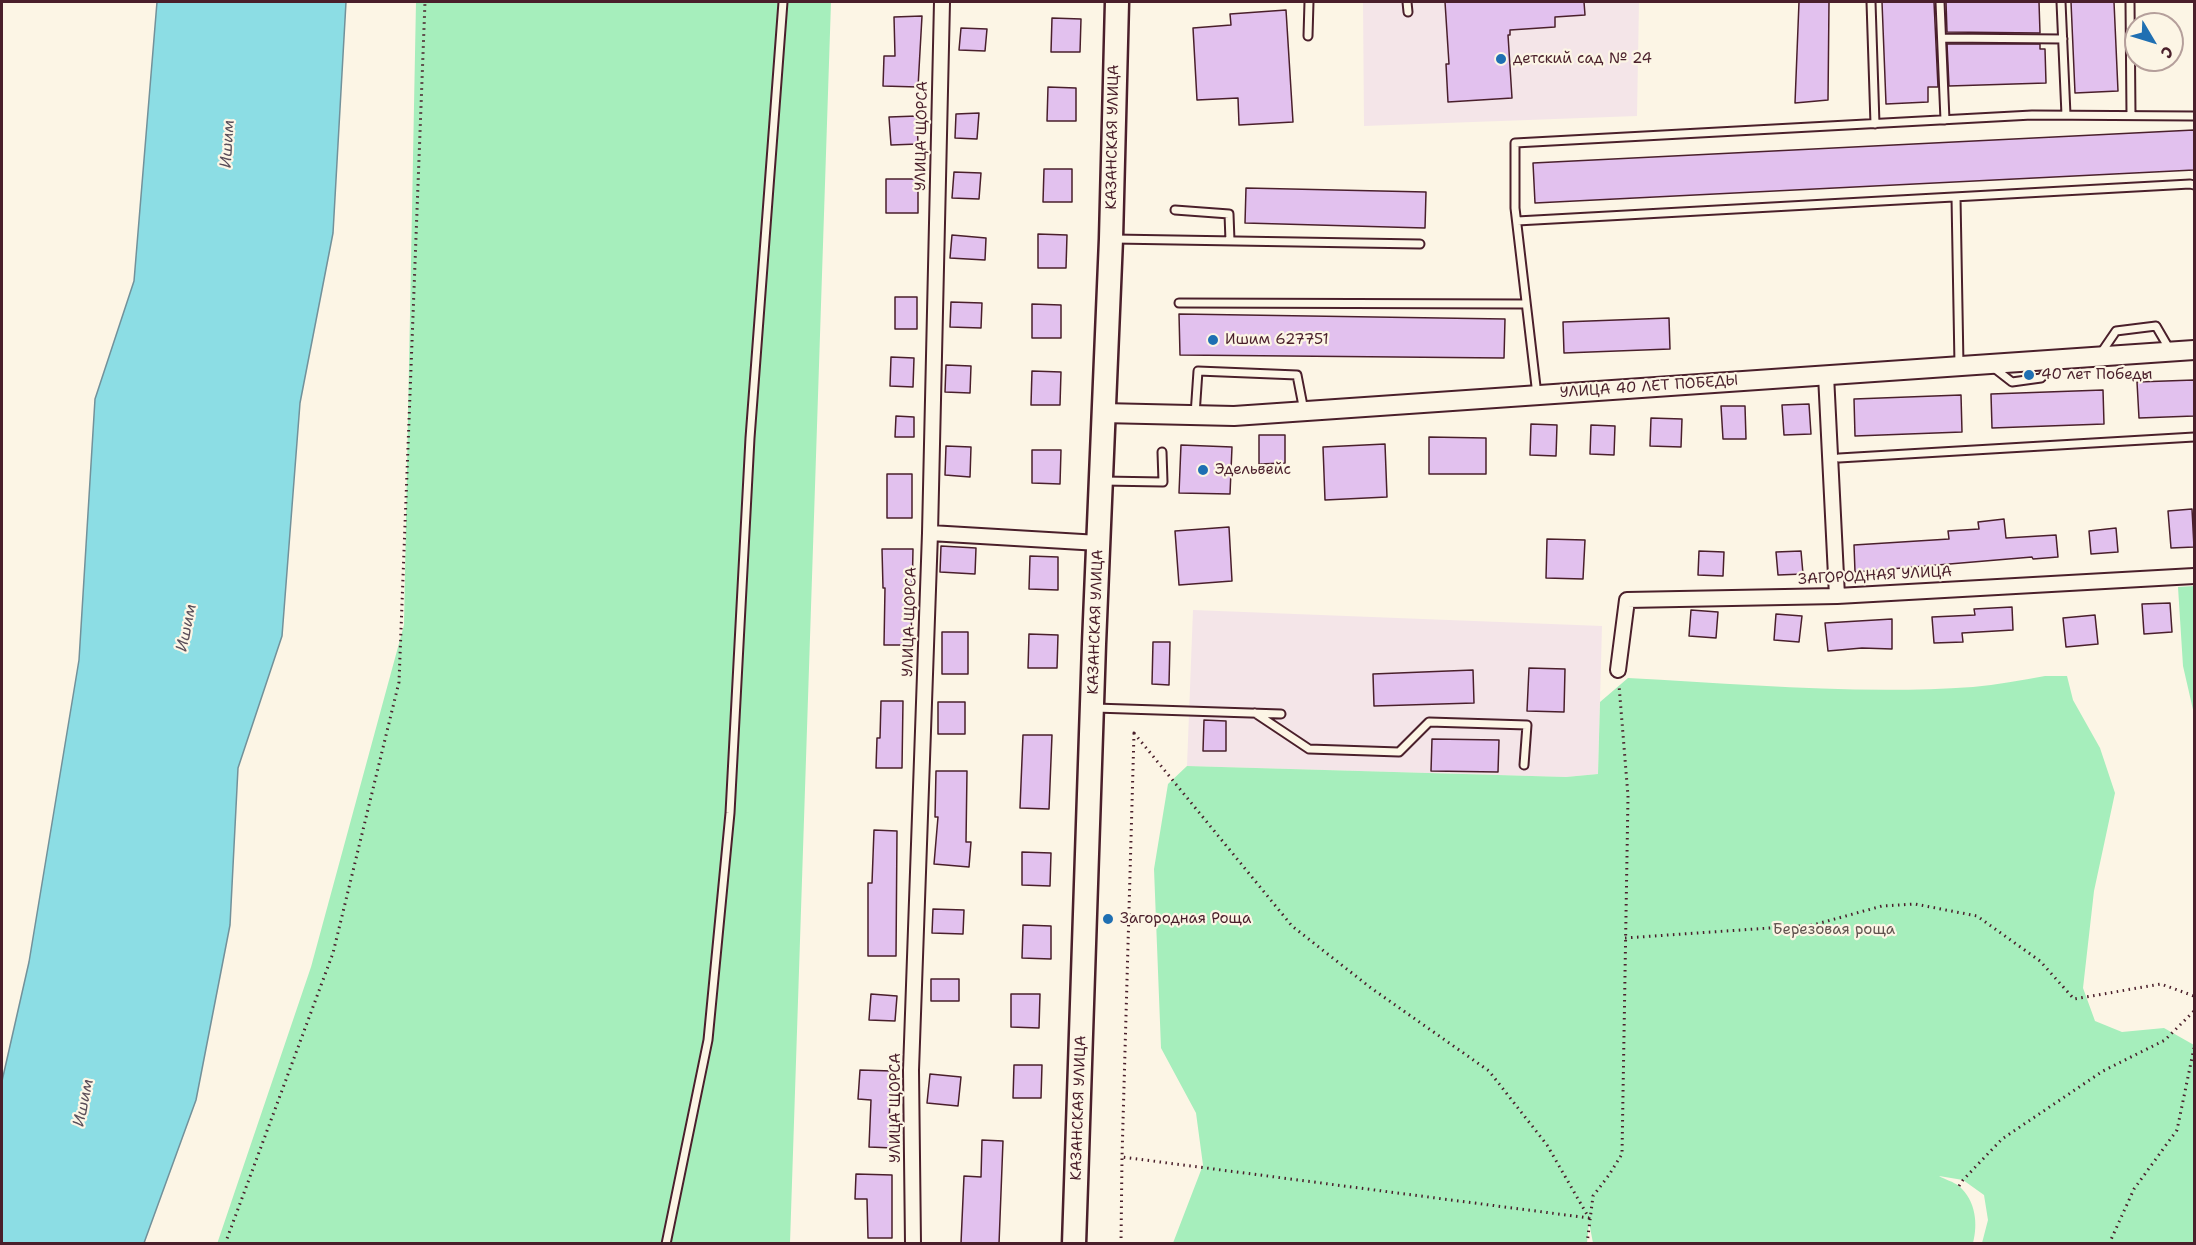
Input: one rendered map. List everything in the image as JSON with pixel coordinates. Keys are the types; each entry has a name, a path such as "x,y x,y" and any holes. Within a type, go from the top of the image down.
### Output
{"main road":[{"name":"КАЗАНСКАЯ УЛИЦА","path":"1074,1244 1102,413 1111,239 1117,2"}],"street":[{"name":"УЛИЦА ЩОРСА","path":"913,1244 911,1070 930,533 942,2"},
{"name":"УЛИЦА 40 ЛЕТ ПОБЕДЫ","path":"1102,413 1234,416 2194,350"},
{"path":"1826,375 1837,596"},
{"path":"930,533 1098,543"},
{"name":"ЗАГОРОДНАЯ УЛИЦА","path":"1618,670 1627,600 1837,596 2194,576"}],"lane":[{"path":"666,1244 708,1040 729,825 750,438 783,2"},
{"path":"1308,36 1309,2"},
{"path":"1407,2 1407,12"},
{"path":"1870,2 1875,124"},
{"path":"1940,2 1945,120"},
{"path":"2061,2 2066,115"},
{"path":"2130,2 2131,115"},
{"path":"1942,38 2063,39"},
{"path":"1537,395 1517,221 1515,143 2066,115 2194,116"},
{"path":"1517,221 2194,185"},
{"path":"1956,197 1959,366"},
{"path":"1175,210 1229,214 1230,241"},
{"path":"1111,239 1420,244"},
{"path":"1179,303 1526,304"},
{"path":"2099,357 2116,331 2156,326 2171,352"},
{"path":"1195,415 1198,371 1297,375 1304,411"},
{"path":"1839,458 2194,437"},
{"path":"1100,481 1163,482 1162,452"},
{"path":"1093,708 1281,714"},
{"path":"1255,713 1309,749 1399,752 1430,722 1527,725 1524,765"}],"path":[{"path":"225,1244 333,952 399,682 425,2"},
{"path":"1587,1244 1593,1196 1622,1154 1628,796 1618,670"},
{"path":"1121,1244 1134,733 1292,926 1371,988 1489,1071 1547,1144 1589,1218"},
{"path":"1625,938 1813,925 1882,906 1915,903 1977,916 2040,961 2074,999 2161,984 2194,996"},
{"path":"1959,1186 2002,1139 2103,1071 2165,1040 2194,1011"},
{"path":"2109,1244 2134,1189 2177,1130 2194,1048"},
{"path":"1122,1157 1589,1218"}],"shaded area":[{"name":"детский сад № 24","path":"1363,2 1639,2 1637,116 1364,126"},
{"path":"1193,610 1602,626 1598,774 1566,777 1187,766"}],"green space":[{"path":"416,2 831,2 790,1243 217,1244 311,967 404,625"},
{"path":"2194,586 2194,714 2183,666 2178,587"},
{"name":"Березовая роща","path":"2045,676 2067,676 2073,700 2100,748 2115,793 2094,891 2083,988 2095,1021 2122,1032 2164,1028 2194,1045 2194,1243 1982,1243 1988,1220 1984,1195 1963,1180 1939,1176 1959,1186 1969,1199 1975,1221 1973,1243 1593,1243 1589,1222 1587,1243 1173,1243 1203,1165 1196,1113 1161,1048 1154,869 1168,784 1187,766 1566,777 1598,774 1600,702 1628,678 1800,688 1887,690 1973,687"}],"water":[{"name":"Ишим","path":"157,2 346,2 333,233 300,403 282,636 238,768 230,925 196,1100 144,1243 2,1243 2,1081 29,962 79,660 95,399 134,281"}],"building":[{"path":"1445,2 1584,2 1585,15 1555,17 1555,27 1510,30 1510,35 1508,35 1512,98 1448,102 1446,64 1449,64"},
{"path":"1799,2 1829,2 1828,100 1795,103"},
{"path":"1882,2 1934,2 1938,87 1928,87 1928,102 1886,104"},
{"path":"1946,2 2039,2 2040,33 1947,32"},
{"path":"2071,2 2114,2 2118,91 2075,93"},
{"path":"1286,10 1293,122 1239,125 1238,98 1197,100 1193,28 1231,25 1230,14"},
{"path":"922,16 918,87 883,86 884,56 895,56 894,17"},
{"path":"1052,18 1081,19 1080,52 1051,52"},
{"path":"961,28 987,29 985,51 959,50"},
{"path":"1947,44 2040,44 2040,49 2045,49 2046,83 1949,86"},
{"path":"1048,87 1076,88 1076,121 1047,121"},
{"path":"979,113 977,139 955,138 956,114"},
{"path":"917,116 918,144 891,145 889,117"},
{"path":"2194,130 2194,170 1535,203 1533,163"},
{"path":"1044,169 1072,169 1072,202 1043,202"},
{"path":"954,172 981,173 979,199 952,198"},
{"path":"886,179 918,179 918,213 886,213"},
{"path":"1246,188 1426,192 1425,228 1245,223"},
{"path":"1038,234 1067,235 1066,268 1038,268"},
{"path":"952,235 986,238 985,260 950,258"},
{"path":"895,297 917,297 917,329 895,329"},
{"path":"951,302 982,303 981,328 950,327"},
{"path":"1032,304 1061,305 1061,338 1032,338"},
{"path":"1179,314 1505,319 1504,358 1180,355"},
{"path":"1669,318 1670,349 1564,353 1563,322"},
{"path":"891,357 914,358 913,387 890,386"},
{"path":"946,365 971,366 970,393 945,392"},
{"path":"1032,371 1061,372 1060,405 1031,405"},
{"path":"2194,380 2194,416 2139,418 2137,382"},
{"path":"2103,390 2104,424 1992,428 1991,394"},
{"path":"1961,395 1962,432 1855,436 1854,399"},
{"path":"1809,404 1811,434 1784,435 1782,405"},
{"path":"1721,406 1745,406 1746,439 1723,439"},
{"path":"896,416 914,417 914,437 895,437"},
{"path":"1651,418 1682,419 1681,447 1650,446"},
{"path":"1531,424 1557,425 1556,456 1530,455"},
{"path":"1591,425 1615,426 1614,455 1590,454"},
{"path":"1259,435 1285,435 1285,463 1259,464"},
{"path":"1429,437 1486,438 1486,474 1429,474"},
{"path":"1385,444 1387,497 1325,500 1323,447"},
{"path":"1181,445 1232,447 1230,494 1179,493"},
{"path":"946,446 971,447 970,477 945,475"},
{"path":"1032,450 1061,450 1060,484 1032,483"},
{"path":"887,474 912,474 912,518 887,518"},
{"path":"2192,509 2194,547 2171,548 2168,511"},
{"path":"2004,519 2006,538 2056,535 2058,557 2033,559 2032,557 1855,572 1854,545 1949,539 1948,531 1979,529 1978,522"},
{"path":"1229,527 1232,581 1179,585 1175,531"},
{"path":"2116,528 2118,552 2091,554 2089,531"},
{"path":"1547,539 1585,540 1583,579 1546,578"},
{"path":"941,546 976,548 975,574 940,572"},
{"path":"882,549 913,549 911,645 884,645 885,588 883,588"},
{"path":"1699,551 1724,552 1723,576 1698,575"},
{"path":"1801,551 1803,574 1778,575 1776,552"},
{"path":"1030,556 1058,557 1058,590 1029,589"},
{"path":"2170,603 2172,632 2144,634 2142,604"},
{"path":"2012,607 2013,630 1962,633 1963,642 1934,643 1932,617 1975,615 1974,609"},
{"path":"1691,610 1718,612 1716,638 1689,636"},
{"path":"1776,614 1802,616 1799,642 1774,640"},
{"path":"2095,615 2098,644 2066,647 2063,618"},
{"path":"1892,619 1892,649 1862,648 1828,651 1825,623"},
{"path":"942,632 968,632 968,674 942,674"},
{"path":"1029,634 1058,635 1057,668 1028,668"},
{"path":"1153,642 1170,642 1169,685 1152,684"},
{"path":"1529,668 1565,669 1564,712 1527,711"},
{"path":"1473,670 1474,703 1374,706 1373,674"},
{"path":"881,701 903,701 902,768 876,768"},
{"path":"938,702 965,702 965,734 938,734"},
{"path":"1204,720 1226,721 1226,751 1203,751"},
{"path":"1023,735 1052,735 1049,809 1020,808"},
{"path":"1432,739 1499,740 1498,772 1431,771"},
{"path":"936,771 967,771 966,842 971,842 969,867 934,864 938,817 935,817"},
{"path":"874,830 897,831 896,956 868,956 868,883 872,883"},
{"path":"1022,852 1051,853 1050,886 1022,885"},
{"path":"933,909 964,910 963,934 932,933"},
{"path":"1023,925 1051,926 1051,959 1022,958"},
{"path":"931,979 959,979 959,1001 931,1001"},
{"path":"871,994 897,996 895,1021 869,1020"},
{"path":"1011,994 1040,994 1039,1028 1011,1027"},
{"path":"1014,1065 1042,1065 1041,1098 1013,1098"},
{"path":"860,1070 892,1071 889,1119 894,1119 893,1148 869,1147 871,1100 858,1099"},
{"path":"930,1074 961,1077 958,1106 927,1103"},
{"path":"982,1140 1003,1141 999,1244 961,1243 964,1176 981,1177"},
{"path":"856,1174 892,1175 892,1238 868,1238 867,1199 855,1199"}],"place":[{"name":"детский сад № 24","path":"1501,59"},
{"name":"Ишим 627751","path":"1213,340"},
{"name":"40 лет Победы","path":"2029,375"},
{"name":"Эдельвейс","path":"1203,470"},
{"name":"Загородная Роща","path":"1108,919"}]}
